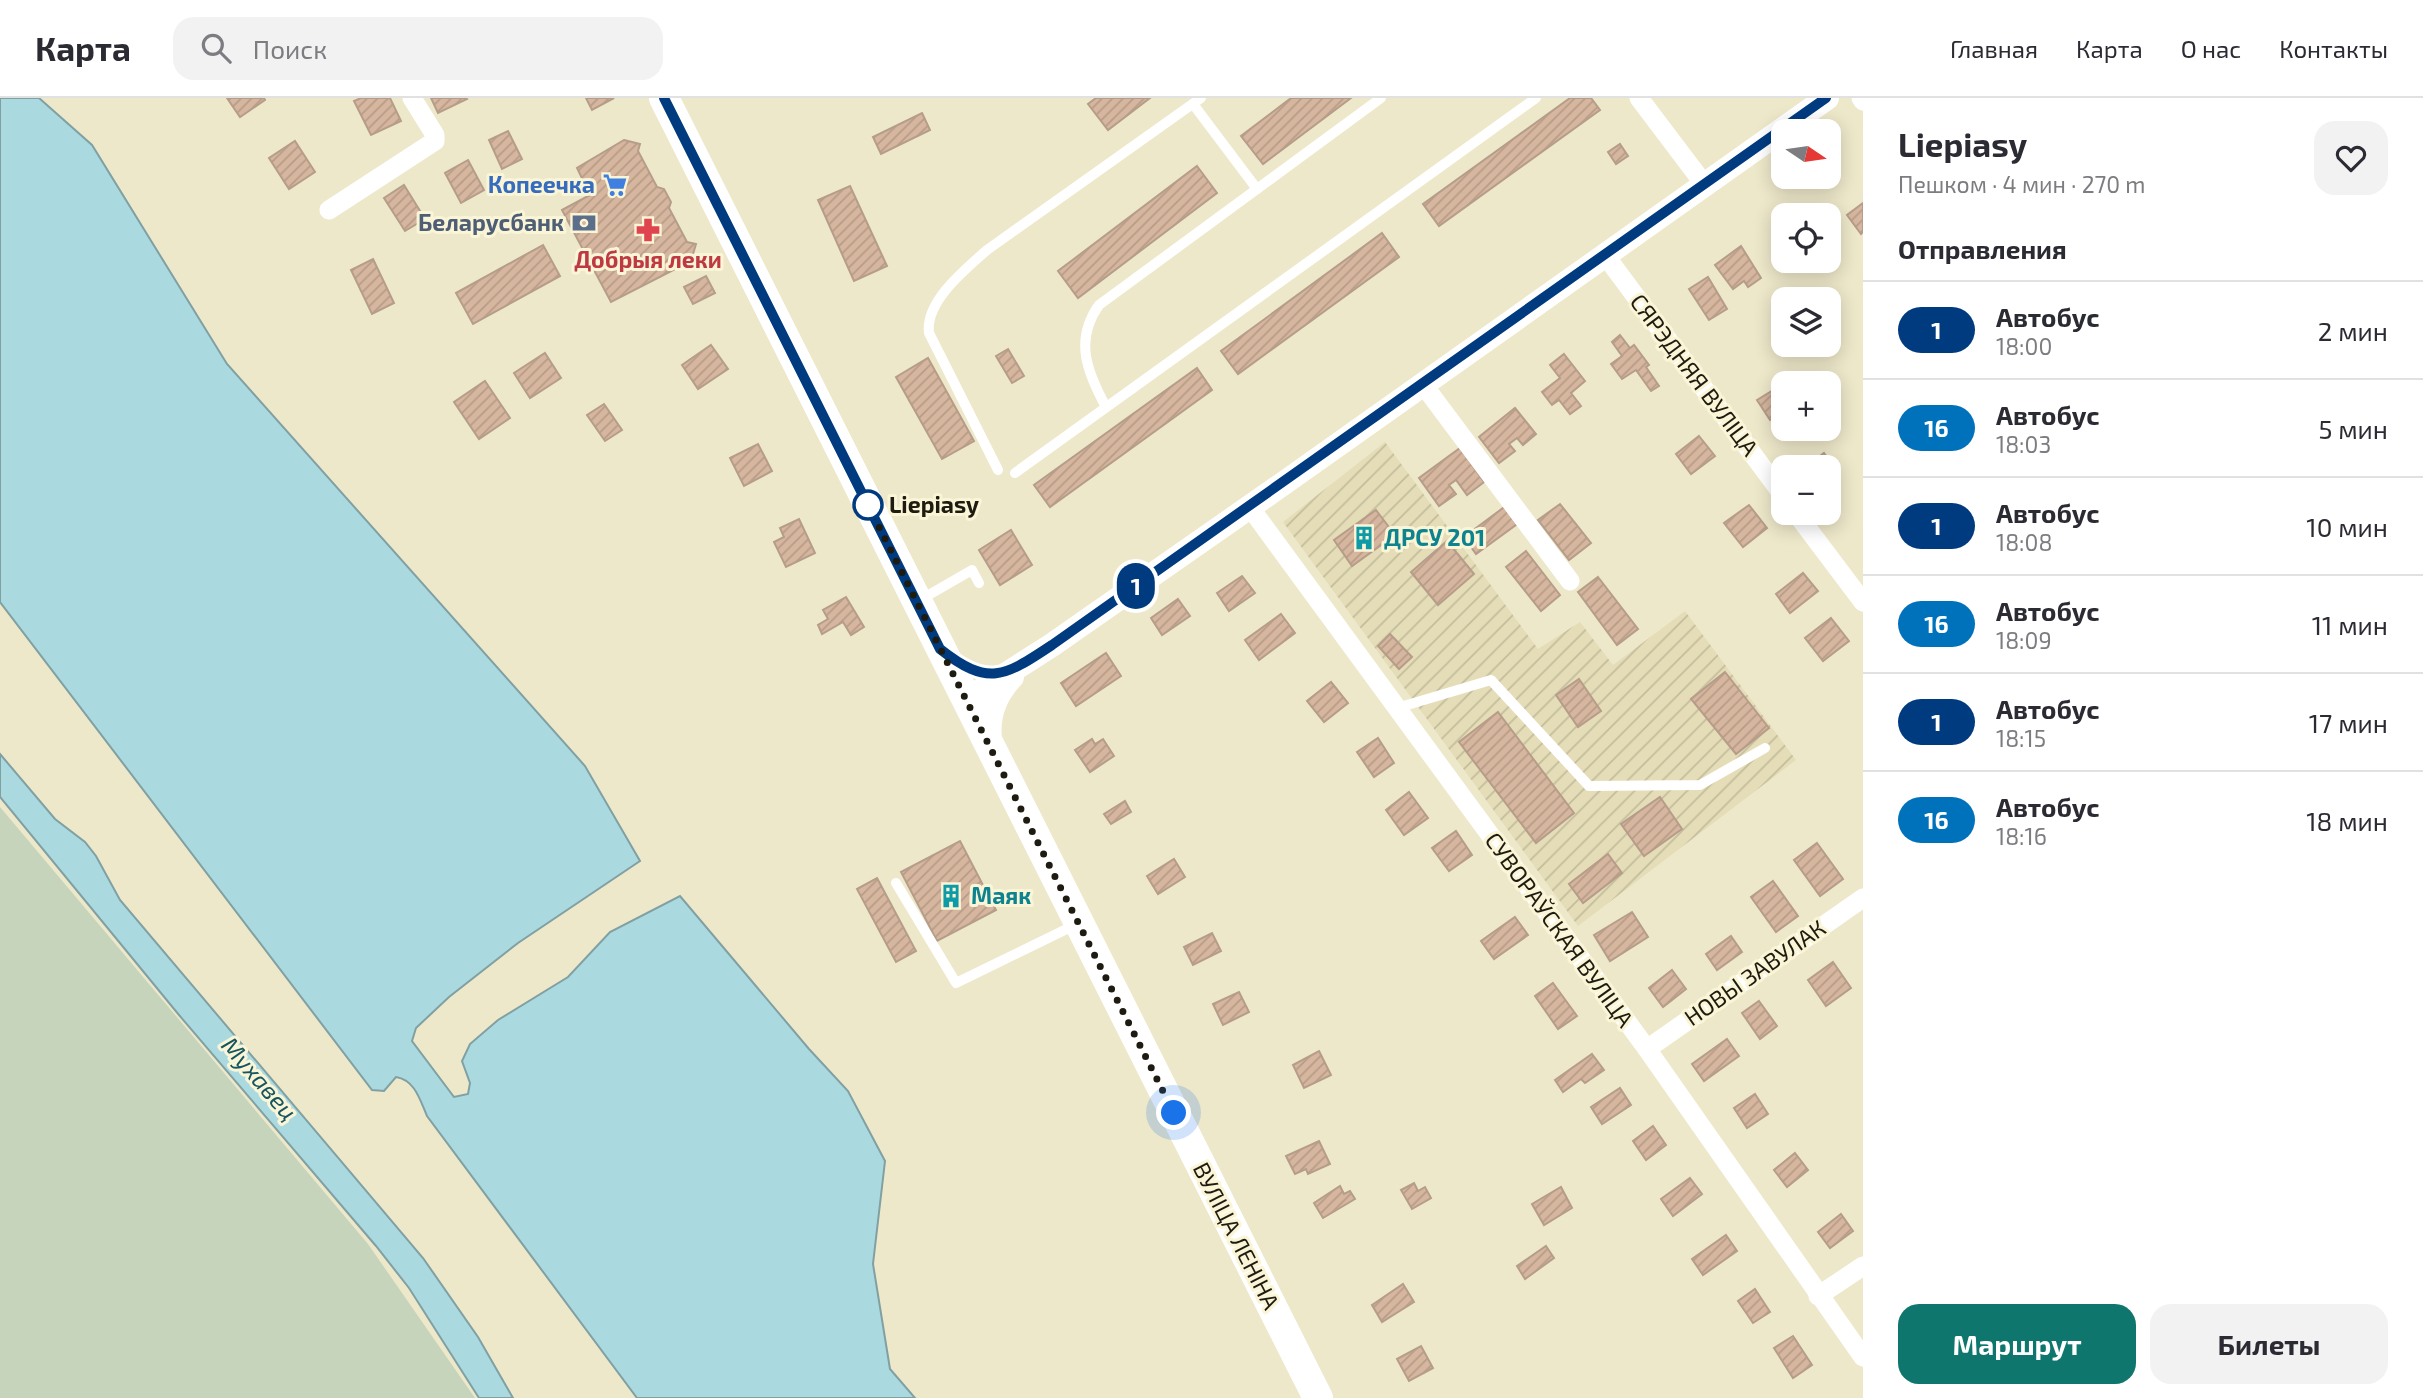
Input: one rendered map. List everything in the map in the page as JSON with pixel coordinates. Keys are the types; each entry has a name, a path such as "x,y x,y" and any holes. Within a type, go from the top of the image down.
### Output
{"main road":[{"name":"ВУЛІЦА ЛЕНІНА","path":"664,98 1077,924 1318,1398"}],"street":[{"path":"328,210 435,141 435,135 412,98"},
{"path":"1639,98 1704,184"},
{"path":"966,700 1024,664 1250,506 1826,98"},
{"name":"СЯРЭДНЯЯ ВУЛІЦА","path":"1605,255 1771,479"},
{"path":"1422,383 1570,581"},
{"name":"СУВОРАЎСКАЯ ВУЛІЦА","path":"1250,506 1647,1049 1863,1357"},
{"path":"1805,525 1863,602"},
{"path":"940,649 962,666 983,675 1024,664"},
{"path":"994,756 990,741 995,701 1024,664"},
{"name":"НОВЫ ЗАВУЛАК","path":"1647,1049 1863,898"},
{"path":"1818,1296 1863,1266"}],"lane":[{"path":"1105,407 1093,383 1084,354 1085,333 1099,304 1381,98"},
{"path":"1015,473 1536,98"},
{"path":"999,470 929,333 930,318 960,274 987,250 1197,101 1257,189"},
{"path":"916,602 972,570 978,583"},
{"path":"1397,708 1491,680 1589,786 1700,785 1765,748"},
{"path":"896,883 956,983 1077,924"}],"shaded area":[{"path":"1385,442 1538,649 1580,622 1613,665 1685,611 1796,760 1578,926 1283,522"}],"green space":[{"path":"0,807 368,1244 475,1398 0,1398"}],"water":[{"path":"0,98 39,98 92,145 227,364 585,766 640,861 518,943 449,997 416,1028 412,1041 454,1097 468,1094 470,1083 462,1061 470,1044 498,1020 568,977 610,932 680,896 809,1049 848,1091 885,1161 873,1264 890,1369 915,1398 637,1398 427,1116 412,1086 396,1077 384,1091 372,1090 0,602"},
{"name":"Мухавец","path":"0,754 55,819 85,842 96,856 120,900 423,1258 478,1337 513,1398 479,1398 409,1288 376,1246 179,1015 0,797"}],"building":[{"path":"227,98 264,98 265,100 240,117"},
{"path":"361,98 390,98 401,121 371,135 354,101"},
{"path":"431,98 466,98 467,99 438,113"},
{"path":"586,98 614,98 592,110"},
{"path":"1096,98 1150,98 1108,130 1088,104"},
{"path":"1291,98 1351,98 1263,164 1241,136"},
{"path":"1570,98 1591,98 1600,110 1439,226 1423,204"},
{"path":"922,113 930,130 881,154 873,137"},
{"path":"508,131 522,159 502,169 489,140"},
{"path":"624,140 640,144 638,151 657,187 664,189 671,202 669,208 687,242 696,244 691,261 611,302 562,210 590,195 577,168"},
{"path":"295,141 315,172 289,189 269,158"},
{"path":"1620,144 1628,156 1616,164 1608,152"},
{"path":"468,160 484,190 461,203 445,173"},
{"path":"1197,166 1217,193 1078,298 1058,271"},
{"path":"404,185 425,219 405,231 384,198"},
{"path":"850,186 887,266 854,281 818,200"},
{"path":"1863,203 1863,232 1861,234 1847,215"},
{"path":"1382,233 1399,257 1238,374 1221,351"},
{"path":"543,245 560,276 473,324 456,293"},
{"path":"1741,246 1761,278 1748,287 1744,281 1733,289 1715,265"},
{"path":"373,259 394,303 372,314 351,270"},
{"path":"706,276 715,293 693,304 684,287"},
{"path":"1708,277 1727,309 1709,320 1689,289"},
{"path":"1620,335 1630,348 1634,345 1649,365 1646,367 1659,386 1651,391 1636,370 1622,379 1611,364 1622,356 1612,342"},
{"path":"711,345 728,369 698,389 682,365"},
{"path":"1008,349 1024,376 1012,383 996,356"},
{"path":"545,353 561,378 530,398 514,373"},
{"path":"1564,354 1585,381 1571,393 1581,406 1570,414 1559,400 1552,405 1542,392 1560,378 1550,365"},
{"path":"928,358 974,441 942,459 896,377"},
{"path":"1197,368 1212,390 1050,507 1034,485"},
{"path":"485,381 510,418 479,439 454,402"},
{"path":"1771,391 1771,419 1770,420 1757,400"},
{"path":"604,404 622,430 605,441 587,415"},
{"path":"1515,408 1536,434 1523,445 1517,438 1509,444 1515,451 1499,463 1479,437"},
{"path":"1699,436 1715,456 1691,474 1676,454"},
{"path":"758,444 772,471 744,486 730,458"},
{"path":"1460,448 1484,482 1467,495 1456,480 1449,485 1456,494 1439,506 1419,478"},
{"path":"1560,504 1591,543 1569,560 1538,520"},
{"path":"1507,505 1520,522 1476,554 1464,537"},
{"path":"1749,505 1767,528 1743,547 1724,523"},
{"name":"ДРСУ 201","path":"1376,510 1395,535 1352,566 1334,540"},
{"path":"799,519 815,553 786,567 774,542 784,537 780,528"},
{"path":"1011,530 1032,565 1000,585 979,550"},
{"path":"1447,541 1474,574 1438,605 1411,572"},
{"path":"1526,551 1560,595 1541,611 1506,567"},
{"path":"1803,573 1818,591 1790,613 1776,594"},
{"path":"1242,576 1255,593 1229,611 1217,593"},
{"path":"1598,577 1638,629 1617,645 1578,592"},
{"path":"846,597 864,627 851,635 843,622 822,634 818,625 828,619 823,610"},
{"path":"1178,599 1190,616 1162,635 1151,618"},
{"path":"1281,614 1295,633 1259,660 1245,640"},
{"path":"1831,618 1849,641 1823,661 1805,638"},
{"path":"1390,634 1412,657 1399,669 1378,646"},
{"path":"1106,653 1121,676 1076,706 1061,683"},
{"path":"1725,672 1769,728 1736,754 1691,699"},
{"path":"1579,679 1601,711 1578,727 1556,695"},
{"path":"1331,682 1348,703 1324,722 1307,701"},
{"path":"1498,712 1574,813 1536,843 1459,742"},
{"path":"1378,738 1394,763 1374,777 1357,752"},
{"path":"1092,739 1095,744 1103,739 1114,756 1090,772 1075,750"},
{"path":"1409,792 1428,818 1404,835 1386,810"},
{"path":"1660,797 1682,829 1644,856 1621,824"},
{"path":"1125,801 1131,812 1111,824 1104,814"},
{"path":"1456,831 1472,855 1449,871 1432,848"},
{"name":"Маяк","path":"960,841 996,910 937,941 901,872"},
{"path":"1817,843 1843,879 1820,896 1794,860"},
{"path":"1608,854 1622,873 1583,903 1569,884"},
{"path":"1174,859 1185,877 1158,894 1147,876"},
{"path":"877,878 916,951 896,962 857,889"},
{"path":"1773,881 1798,916 1776,932 1751,897"},
{"path":"1632,912 1648,937 1610,961 1594,935"},
{"path":"1515,917 1528,935 1494,959 1481,941"},
{"path":"1212,933 1221,951 1193,965 1184,947"},
{"path":"1731,936 1742,952 1717,970 1706,954"},
{"path":"1833,962 1851,988 1826,1006 1808,980"},
{"path":"1672,970 1686,989 1663,1007 1649,988"},
{"path":"1553,983 1577,1016 1558,1029 1535,996"},
{"path":"1239,992 1249,1012 1223,1025 1213,1004"},
{"path":"1759,1001 1777,1026 1760,1039 1742,1013"},
{"path":"1727,1039 1739,1056 1704,1081 1692,1064"},
{"path":"1319,1051 1331,1075 1304,1088 1293,1065"},
{"path":"1592,1054 1604,1070 1585,1083 1581,1079 1563,1092 1555,1080"},
{"path":"1620,1088 1631,1105 1602,1124 1591,1107"},
{"path":"1755,1094 1768,1114 1747,1128 1734,1108"},
{"path":"1653,1126 1666,1145 1646,1160 1633,1141"},
{"path":"1319,1141 1330,1164 1308,1174 1306,1169 1295,1174 1286,1156"},
{"path":"1795,1153 1808,1170 1787,1187 1774,1170"},
{"path":"1690,1178 1702,1194 1673,1216 1661,1199"},
{"path":"1414,1183 1418,1191 1425,1187 1431,1198 1412,1209 1401,1190"},
{"path":"1340,1186 1344,1194 1350,1191 1355,1199 1323,1218 1314,1203"},
{"path":"1561,1187 1572,1208 1544,1225 1532,1204"},
{"path":"1841,1214 1853,1231 1830,1248 1818,1232"},
{"path":"1726,1235 1737,1251 1703,1275 1692,1259"},
{"path":"1546,1246 1554,1258 1525,1279 1517,1266"},
{"path":"1403,1284 1414,1302 1382,1322 1372,1305"},
{"path":"1755,1289 1770,1312 1753,1323 1738,1301"},
{"path":"1793,1336 1812,1365 1793,1378 1774,1348"},
{"path":"1421,1346 1433,1368 1409,1381 1397,1359"}],"bus line":[{"name":"1","path":"664,98 940,649 962,666 983,675 1001,673 1024,664 1052,645 1826,98"}],"place":[{"name":"Копеечка","path":"615,185"},
{"name":"Беларусбанк","path":"584,223"},
{"name":"Добрыя леки","path":"648,230"},
{"name":"Liepiasy","path":"868,505"},
{"name":"ДРСУ 201","path":"1364,538"},
{"name":"Маяк","path":"951,896"}],"route":[{"path":"868,505 1174,1113"}]}
